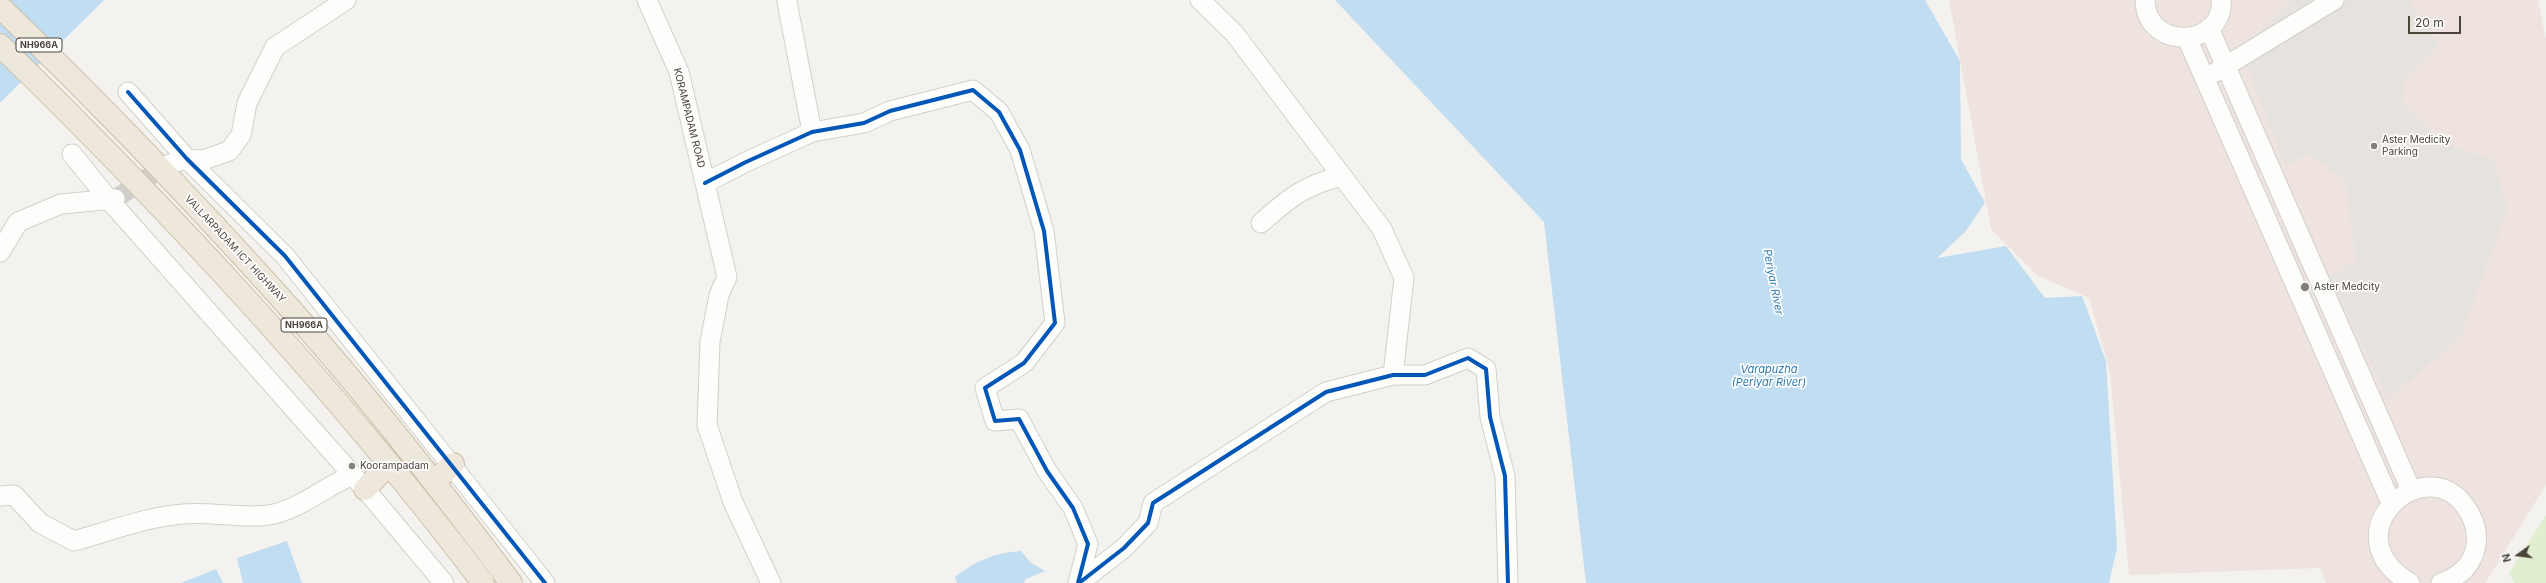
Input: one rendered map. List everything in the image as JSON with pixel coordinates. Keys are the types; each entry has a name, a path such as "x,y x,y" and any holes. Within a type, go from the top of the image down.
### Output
{"highway":[{"name":"VALLARPADAM ICT HIGHWAY","path":"0,7 78,83 278,294 435,481 511,583"},
{"name":"NH966A","path":"0,45 131,174 261,313 419,499 482,583"},
{"path":"359,482 390,464"},
{"path":"435,481 453,464"}],"street":[{"path":"167,166 187,159 203,160 229,151 241,135 246,103 275,47 346,0"},
{"name":"KORAMPADAM ROAD","path":"647,0 679,72 727,277 719,295 710,342 706,425 733,502 772,583"},
{"path":"1200,0 1234,33 1382,229 1404,278 1393,375"},
{"path":"2145,0 2145,7 2150,21 2160,31 2172,37 2186,38 2199,35 2209,28 2217,17 2224,2"},
{"path":"2204,79 2334,0"},
{"path":"788,2 812,132"},
{"path":"2209,28 2411,490"},
{"path":"2186,38 2391,503"},
{"path":"705,183 746,162 812,132 864,123 890,111 973,90 999,112 1020,150 1044,232 1055,323 1024,363 985,388 995,421 1019,419 1047,471 1073,508 1088,544 1078,583"},
{"path":"128,92 187,159 285,256 453,464 545,583"},
{"path":"72,154 359,482 444,583"},
{"path":"1261,223 1289,199 1316,182 1342,176"},
{"path":"0,252 18,222 61,204 112,200"},
{"path":"1078,583 1124,548 1148,523 1153,503 1326,392 1393,375 1425,374 1468,358 1486,369 1490,417 1505,476 1508,583"},
{"path":"2381,479 2411,490"},
{"path":"0,496 14,495 40,523 74,541 148,519 184,514 274,514 310,499 334,482 359,482"},
{"path":"2410,583 2394,573 2383,558 2378,539 2381,520 2391,503 2411,490 2426,487 2445,490 2461,500 2473,516 2477,535 2474,554 2464,570 2448,582"}],"shaded area":[{"name":"Aster Medcity","path":"1949,0 2538,0 2546,40 2546,485 2485,583 2326,583 2320,568 2129,575 2110,372 2089,298 2038,276 1991,229"},
{"path":"2291,0 2409,0 2439,45 2404,82 2402,103 2446,145 2493,159 2508,208 2461,336 2388,400 2330,276 2356,261 2345,182 2310,153 2285,166 2242,52"}],"green space":[{"path":"2546,515 2546,583 2514,583 2509,573"}],"water":[{"path":"0,0 104,0 0,103"},
{"name":"Varapuzha (Periyar River)","path":"1335,0 1925,0 1960,61 1961,159 1985,203 1965,232 1937,258 2006,246 2045,298 2082,296 2106,361 2117,548 2109,583 1586,583 1544,222"},
{"path":"287,541 302,583 243,583 237,558"},
{"path":"1021,551 1030,562 1045,571 1026,579 1024,583 957,583 955,577 986,558"},
{"path":"216,569 223,583 181,583"}],"tunnel":[{"path":"115,199 167,165"}],"cycle path":[{"path":"705,183 746,162 812,132 864,123 890,111 973,90 999,112 1020,150 1044,231 1055,323 1024,363 985,388 995,421 1019,419 1047,471 1073,508 1088,544 1078,583"},
{"path":"128,92 187,159 285,256 545,583"},
{"path":"1079,583 1124,548 1148,523 1153,503 1326,392 1393,375 1425,375 1468,358 1486,369 1490,417 1505,476 1508,583"}],"place":[{"name":"Aster Medicity Parking","path":"2374,146"},
{"name":"Aster Medcity","path":"2305,287"},
{"name":"Koorampadam","path":"352,466"}],"water label":[{"name":"Periyar River","path":"1773,282"}]}
